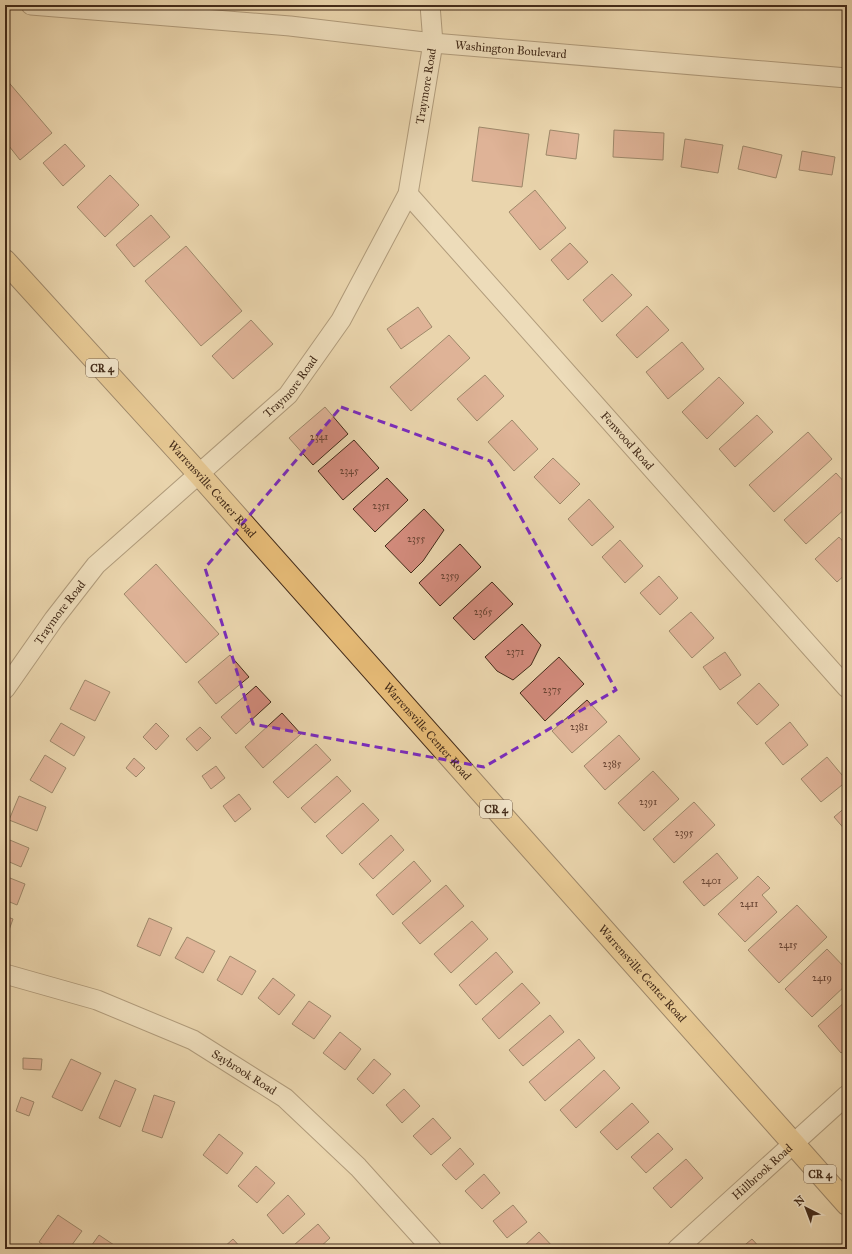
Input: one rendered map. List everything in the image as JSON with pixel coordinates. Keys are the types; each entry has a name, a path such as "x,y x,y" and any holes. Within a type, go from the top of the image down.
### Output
{"main road":[{"name":"Warrensville Center Road","path":"5,261 199,474 792,1144 847,1204"}],"street":[{"name":"Washington Boulevard","path":"31,5 290,26 433,43 847,78"},
{"name":"Traymore Road","path":"5,689 54,619 96,565 288,395 341,320 408,194 433,43 430,5"},
{"name":"Fenwood Road","path":"408,194 847,688"},
{"name":"Saybrook Road","path":"5,974 97,1000 193,1040 285,1098 358,1166 432,1249"},
{"name":"Hillbrook Road","path":"677,1249 847,1095"}],"highlighted area":[{"path":"341,407 490,461 616,690 484,767 253,724 205,568"}],"building":[{"path":"5,78 52,133 20,160 5,141"},
{"path":"479,127 529,134 522,187 472,181"},
{"path":"550,130 579,134 576,159 546,155"},
{"path":"614,130 664,133 663,160 613,157"},
{"path":"685,139 723,145 718,173 681,167"},
{"path":"65,144 85,166 63,186 43,163"},
{"path":"743,146 782,155 776,178 738,169"},
{"path":"802,151 835,157 832,175 799,170"},
{"path":"110,175 139,205 105,237 77,207"},
{"path":"535,190 566,228 540,250 509,212"},
{"path":"151,215 170,237 134,267 116,245"},
{"path":"570,243 588,262 568,280 551,260"},
{"path":"186,246 242,311 201,346 145,281"},
{"path":"612,274 632,295 602,322 583,300"},
{"path":"647,306 669,330 637,358 616,335"},
{"path":"418,307 432,327 401,349 387,329"},
{"path":"251,320 273,344 233,379 212,356"},
{"path":"449,335 470,358 411,411 390,387"},
{"path":"682,342 704,369 668,399 646,372"},
{"path":"485,375 504,396 477,421 457,399"},
{"path":"719,377 744,403 707,439 682,412"},
{"path":"325,407 348,434 313,465 289,438"},
{"path":"757,415 773,432 735,467 719,449"},
{"path":"512,420 538,449 514,471 488,442"},
{"path":"808,432 832,459 774,512 749,485"},
{"path":"354,440 379,468 343,500 318,471"},
{"path":"553,458 580,484 560,504 534,477"},
{"path":"836,473 847,485 847,507 806,544 784,520"},
{"path":"387,478 408,500 375,532 353,509"},
{"path":"589,499 614,527 592,546 568,519"},
{"path":"424,509 444,530 423,561 411,573 385,546"},
{"path":"839,537 847,546 847,573 837,582 815,559"},
{"path":"620,540 643,566 625,583 602,557"},
{"path":"460,544 481,567 440,606 419,583"},
{"path":"156,564 219,634 186,663 124,594"},
{"path":"659,576 678,598 660,615 640,593"},
{"path":"492,582 513,604 474,640 453,618"},
{"path":"691,612 714,638 692,658 669,631"},
{"path":"522,624 541,645 531,665 513,680 497,671 485,657"},
{"path":"725,652 741,675 720,690 703,667"},
{"path":"230,655 249,677 216,704 198,682"},
{"path":"559,657 584,684 545,721 520,693"},
{"path":"85,680 110,692 95,721 70,709"},
{"path":"759,683 779,705 757,725 737,703"},
{"path":"256,686 271,702 236,734 221,717"},
{"path":"587,700 607,722 572,753 552,731"},
{"path":"282,713 301,734 263,768 245,747"},
{"path":"790,722 808,745 783,765 765,743"},
{"path":"61,723 85,737 74,756 50,741"},
{"path":"156,723 169,736 156,750 143,737"},
{"path":"200,727 211,738 197,751 186,739"},
{"path":"619,735 640,759 605,790 584,766"},
{"path":"316,744 331,760 288,798 273,782"},
{"path":"45,755 66,768 52,793 30,780"},
{"path":"827,757 847,781 821,802 801,779"},
{"path":"134,758 145,768 136,777 126,768"},
{"path":"216,766 225,778 211,789 202,776"},
{"path":"653,771 679,799 644,831 618,803"},
{"path":"337,776 351,791 315,823 301,808"},
{"path":"239,794 251,809 235,822 223,806"},
{"path":"19,796 46,807 37,831 9,820"},
{"path":"694,802 715,825 674,863 653,839"},
{"path":"363,803 379,820 342,854 326,836"},
{"path":"847,806 847,832 834,817"},
{"path":"391,835 404,850 373,879 359,864"},
{"path":"5,838 29,848 21,867 5,860"},
{"path":"717,853 738,878 704,906 683,882"},
{"path":"414,861 431,881 393,915 376,895"},
{"path":"5,876 25,884 17,905 5,900"},
{"path":"758,876 770,888 762,895 777,912 745,942 718,914"},
{"path":"446,885 464,906 420,944 402,923"},
{"path":"797,905 827,937 779,983 748,950"},
{"path":"5,916 13,919 5,941"},
{"path":"149,918 172,928 160,956 137,946"},
{"path":"472,921 488,939 451,973 434,954"},
{"path":"187,937 215,951 203,973 175,958"},
{"path":"827,949 847,970 847,984 812,1017 785,989"},
{"path":"496,952 513,972 476,1005 459,985"},
{"path":"230,956 256,971 242,995 217,980"},
{"path":"273,978 295,995 279,1015 258,998"},
{"path":"522,983 540,1003 499,1039 482,1019"},
{"path":"847,1000 847,1048 841,1053 818,1026"},
{"path":"309,1001 331,1016 314,1039 292,1024"},
{"path":"550,1015 564,1032 523,1066 509,1050"},
{"path":"340,1032 361,1049 345,1070 323,1053"},
{"path":"579,1039 595,1058 545,1101 529,1082"},
{"path":"23,1058 42,1059 41,1070 23,1069"},
{"path":"71,1059 101,1073 82,1111 52,1097"},
{"path":"374,1059 391,1074 373,1094 357,1079"},
{"path":"604,1070 620,1088 576,1128 560,1110"},
{"path":"115,1080 136,1089 120,1127 99,1118"},
{"path":"404,1089 420,1106 402,1123 386,1105"},
{"path":"154,1095 175,1102 162,1138 142,1131"},
{"path":"21,1097 34,1102 29,1116 16,1111"},
{"path":"632,1103 649,1122 617,1150 600,1132"},
{"path":"433,1118 451,1138 431,1155 413,1136"},
{"path":"658,1133 673,1149 646,1173 631,1157"},
{"path":"219,1134 243,1153 227,1174 203,1155"},
{"path":"460,1148 474,1164 456,1180 442,1165"},
{"path":"686,1159 703,1178 671,1208 653,1188"},
{"path":"256,1166 275,1183 257,1203 238,1186"},
{"path":"484,1174 500,1193 482,1209 465,1191"},
{"path":"288,1195 305,1214 283,1234 267,1215"},
{"path":"513,1205 527,1222 507,1238 493,1221"},
{"path":"58,1215 82,1231 69,1249 49,1249 39,1242"},
{"path":"318,1224 330,1238 318,1249 297,1249 294,1245"},
{"path":"539,1232 555,1249 521,1249"},
{"path":"99,1235 120,1249 89,1249"},
{"path":"233,1239 242,1249 222,1249"},
{"path":"752,1239 761,1249 740,1249"}]}
